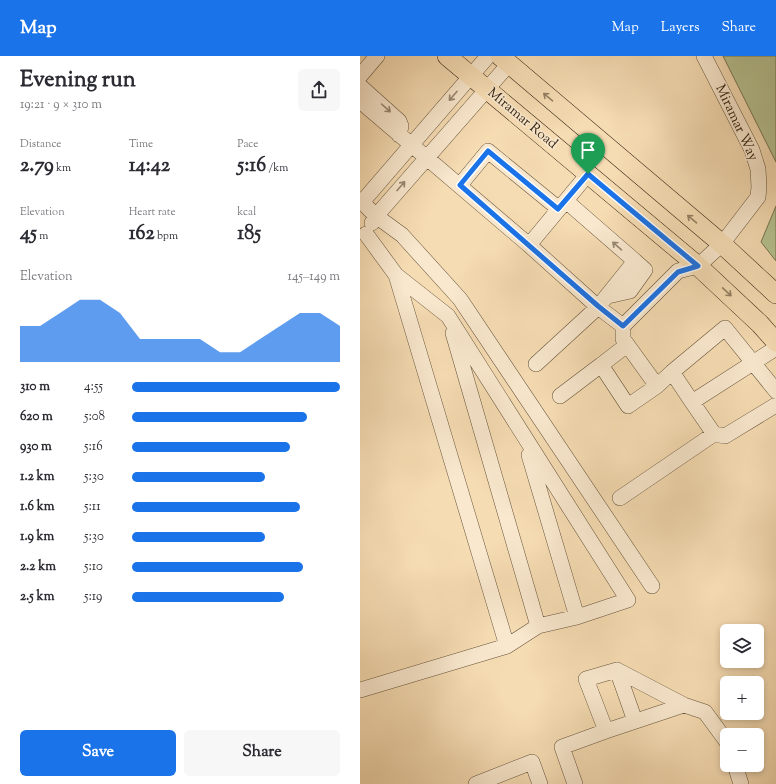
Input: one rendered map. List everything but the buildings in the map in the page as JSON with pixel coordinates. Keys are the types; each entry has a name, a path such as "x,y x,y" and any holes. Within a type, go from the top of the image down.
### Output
{"main road":[{"name":"Miramar Road","path":"447,56 698,266 760,324 776,342"},
{"path":"504,60 722,244 776,294"}],"street":[{"path":"360,76 377,56"},
{"path":"488,56 362,201 376,216 402,236 460,300 652,586"},
{"name":"Miramar Way","path":"698,266 722,244 758,197 759,187 758,169 752,150 704,56"},
{"path":"360,690 507,646 538,626 577,617 628,600 523,437 448,316 396,276 363,235 376,216 486,89 504,60"},
{"path":"360,86 399,120 401,126 399,135"},
{"path":"360,101 529,245 603,301 623,326 623,338 657,386"},
{"path":"460,185 488,151 562,205 645,270 630,291 603,301 536,364"},
{"path":"529,245 588,174"},
{"path":"623,326 678,272 698,266"},
{"path":"396,276 507,646"},
{"path":"448,316 538,626"},
{"path":"601,364 628,406 657,386 725,328 776,391"},
{"path":"560,396 628,345"},
{"path":"692,402 776,348"},
{"path":"672,372 714,434"},
{"path":"620,498 714,434 725,436 776,405"},
{"path":"523,437 577,617"},
{"path":"617,670 635,721"},
{"path":"606,731 586,679 617,670 684,705 705,712 720,732"},
{"path":"575,784 562,747 684,705"},
{"path":"476,784 532,762 540,784"},
{"path":"737,772 741,784"}],"green space":[{"path":"723,56 776,56 776,162"},
{"path":"776,206 776,261 761,242"}],"route":[{"path":"488,151 558,209 588,174 698,266 678,272 623,326 598,306 460,185 488,151"}]}
